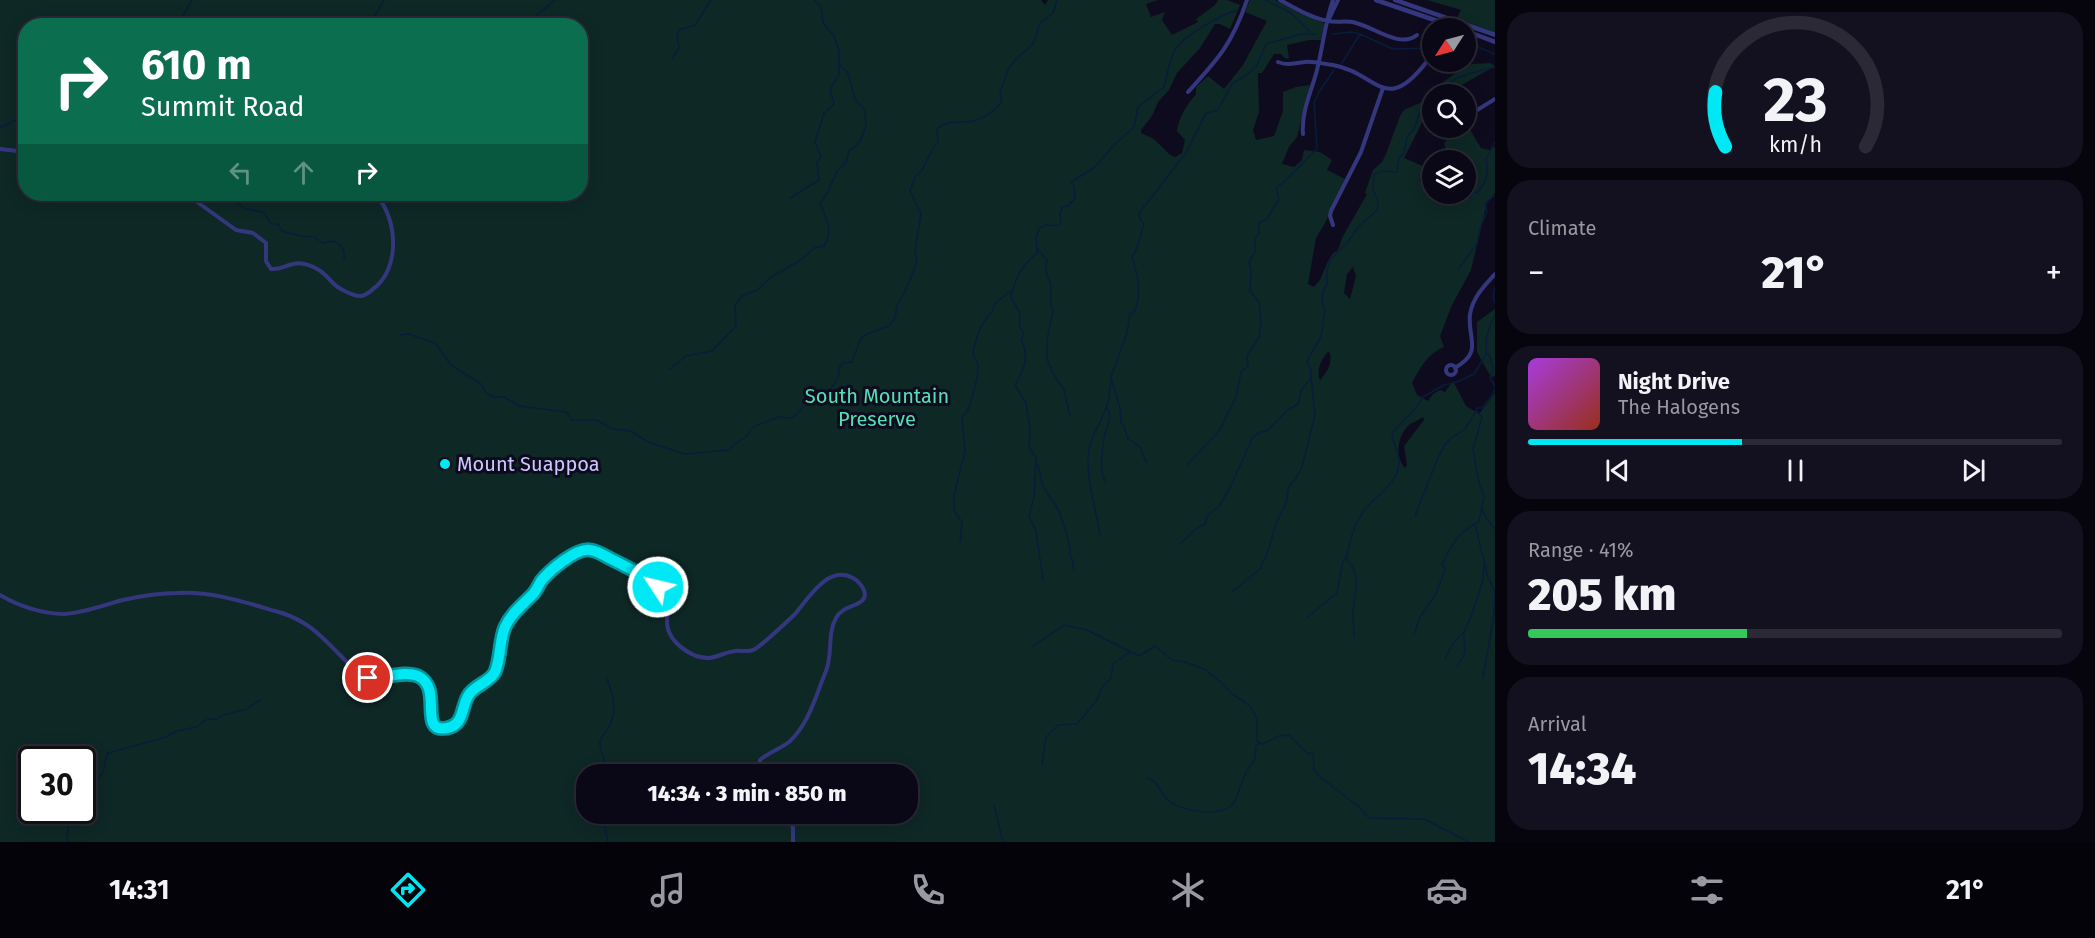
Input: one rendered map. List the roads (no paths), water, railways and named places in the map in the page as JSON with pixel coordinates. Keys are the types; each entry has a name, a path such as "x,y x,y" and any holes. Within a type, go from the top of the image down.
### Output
{"street":[{"path":"1188,92 1225,51 1239,24 1247,0"},
{"path":"1280,0 1307,14 1328,21 1355,22 1398,39 1409,40 1417,35"},
{"path":"1303,134 1306,107 1328,21 1333,5 1338,0"},
{"path":"1376,0 1429,18"},
{"path":"1395,0 1495,35"},
{"path":"1476,35 1495,42"},
{"path":"1278,63 1286,65 1306,62 1342,67 1371,83 1392,89 1408,83 1422,68"},
{"path":"1333,225 1331,211 1361,152 1383,88"},
{"path":"1476,113 1495,99"},
{"path":"0,149 18,151"},
{"path":"196,201 236,230 253,233 262,238 266,243 266,261 271,269 280,269 296,263 310,266 323,273 336,286 358,296 365,295 379,285 385,278 390,265 392,227 381,201"},
{"path":"1455,368 1467,360 1472,353 1470,320 1473,302 1495,274"},
{"path":"0,595 28,607 64,614 132,598 179,592 219,595 270,610 307,624 364,676 375,678 407,674 418,676 428,685 431,693 430,718 437,727 444,729 459,722 470,693 494,674 503,632 515,612 533,595 540,582 549,573 578,552 591,550 597,552 642,574 653,583 666,598 667,624 670,635 689,652 707,658 733,651 756,649 792,617 810,593 821,583 841,576 853,578 865,595 859,604 846,607 837,616 831,633 830,660 805,720 788,742 760,760 759,764"},
{"path":"791,824 793,842"}],"waterway":[{"path":"184,18 192,0"},
{"path":"372,18 384,0"},
{"path":"533,18 555,0"},
{"path":"672,59 679,48 677,35 679,30 695,25 711,0"},
{"path":"790,198 819,180 817,163 821,157 815,142 824,113 834,104 830,90 839,74 839,51 834,36 823,23 821,7 814,0"},
{"path":"400,335 409,334 435,343 451,365 481,384 486,393 494,397 504,397 519,406 566,412 572,420 597,420 612,429 631,431 648,442 685,454 729,450 757,425 779,417 791,418 826,392 836,382 839,368 843,363 852,362 861,338 889,326 895,318 897,306 917,261 915,254 921,214 910,191 915,177 922,170 934,146 938,143 937,129 947,123 981,118 1002,101 1000,93 1008,70 1015,60 1033,44 1040,23 1053,13 1057,0"},
{"path":"1265,0 1291,13 1310,32"},
{"path":"1043,580 1036,531 1029,516 1034,497 1036,458 1029,447 1030,429 1026,403 1015,385 1023,369 1025,358 1021,340 1024,334 1019,326 1020,315 1011,298 1015,284 1023,268 1037,253 1036,236 1040,228 1046,225 1057,226 1061,223 1062,207 1068,206 1075,198 1074,186 1071,182 1095,167 1134,127 1138,107 1164,87 1171,59 1179,44 1204,26 1238,10"},
{"path":"1332,34 1351,32 1360,34 1393,49 1422,48"},
{"path":"1146,462 1140,447 1128,439 1121,423 1120,408 1111,377 1127,333 1130,314 1135,311 1138,297 1139,290 1132,257 1138,246 1144,224 1139,213 1186,153 1206,113 1218,110 1232,84 1257,66 1266,44 1301,34 1316,34"},
{"path":"1342,63 1360,34"},
{"path":"1476,46 1495,54"},
{"path":"669,370 686,356 712,351 736,326 735,305 742,296 757,290 770,278 802,259 814,248 824,246 829,230 820,203 827,194 837,171 846,163 849,151 860,142 866,126 865,111 855,99 848,73 839,64"},
{"path":"1447,84 1470,73 1495,67"},
{"path":"1187,465 1219,431 1236,397 1241,372 1248,366 1247,356 1259,337 1261,323 1259,302 1250,291 1249,262 1255,252 1255,237 1259,234 1259,223 1267,219 1279,199 1276,188 1317,149 1314,103 1334,70"},
{"path":"1180,544 1205,524 1207,516 1219,506 1256,434 1268,430 1288,410 1298,404 1301,391 1311,378 1311,370 1307,361 1321,337 1325,311 1322,301 1323,291 1327,285 1330,260 1347,243 1359,226 1377,210 1378,201 1373,189 1374,175 1381,171 1397,172 1399,158 1404,153 1407,137 1414,129 1422,110"},
{"path":"0,127 18,119"},
{"path":"1476,192 1485,181 1486,159 1495,142"},
{"path":"1459,268 1477,244 1481,225 1487,212 1485,203 1495,195"},
{"path":"234,201 244,208 265,213 271,224 278,224 282,231 305,237 313,236 323,243 334,241 343,248 344,259"},
{"path":"1036,247 1047,260 1046,272 1051,288 1050,302 1053,311 1047,340 1047,359 1064,390 1070,416"},
{"path":"1495,288 1493,296 1495,303"},
{"path":"960,542 962,522 954,510 954,495 965,451 962,418 969,408 977,379 978,364 973,353 977,336 993,310 994,304 1012,290"},
{"path":"1354,637 1353,612 1356,578 1347,560 1349,546 1355,526 1362,514 1395,477 1399,460 1392,433 1423,397 1444,385 1474,374 1487,353 1488,333 1495,315"},
{"path":"1488,354 1493,366 1490,378 1495,386"},
{"path":"1232,592 1260,569 1286,503 1289,486 1302,467 1315,415 1311,378"},
{"path":"1100,535 1090,486 1088,457 1093,436 1105,412 1111,382"},
{"path":"1414,634 1420,617 1436,594 1445,569 1442,564 1456,539 1479,521 1484,497 1478,479 1473,449 1482,417 1476,410 1482,408 1492,396 1495,388"},
{"path":"1105,481 1102,461 1110,415 1107,407"},
{"path":"1415,516 1444,446 1465,429 1476,411"},
{"path":"1036,463 1044,488 1054,502 1062,521 1073,569"},
{"path":"1482,510 1495,529"},
{"path":"1475,524 1488,578 1495,591 1494,614 1483,678"},
{"path":"1306,618 1337,593 1343,561 1346,557"},
{"path":"1445,658 1454,642 1464,632 1471,617 1483,580 1484,562"},
{"path":"1032,647 1064,625 1087,630 1139,656 1155,646 1172,660 1206,670 1232,694 1246,703 1257,719 1257,741 1263,744 1279,736 1289,735 1307,753 1313,754 1314,770 1319,776 1358,806 1369,818 1424,819 1469,842"},
{"path":"1457,667 1465,653 1464,634"},
{"path":"1042,765 1046,737 1058,725 1077,724 1097,700 1101,689 1111,678 1113,664 1130,652"},
{"path":"605,764 600,742 613,718 614,711 612,692 607,679"},
{"path":"96,780 103,772 108,753 196,727 208,719 217,719 223,715 247,709 260,700"},
{"path":"1148,778 1157,785 1166,798 1180,807 1201,812 1221,811 1234,802 1245,774 1255,760 1256,746 1260,743"},
{"path":"994,805 1003,842"},
{"path":"67,842 70,824"},
{"path":"604,824 608,842"}],"place":[{"name":"Mount Suappoa","path":"445,464"}],"park label":[{"name":"South Mountain Preserve","path":"877,408"}]}
